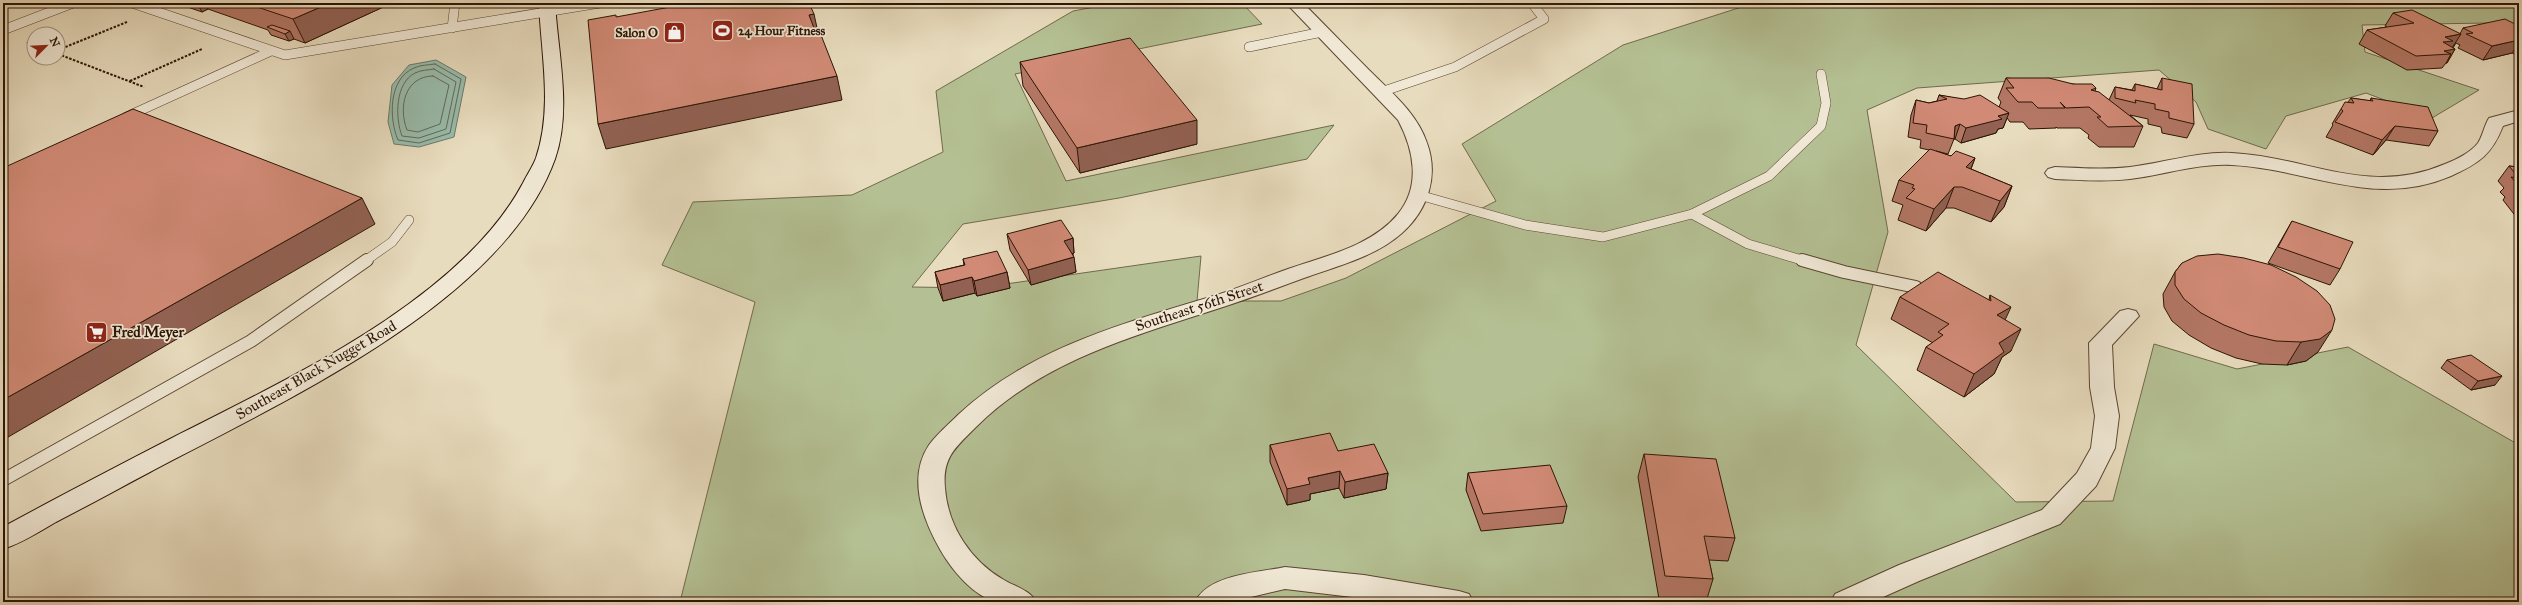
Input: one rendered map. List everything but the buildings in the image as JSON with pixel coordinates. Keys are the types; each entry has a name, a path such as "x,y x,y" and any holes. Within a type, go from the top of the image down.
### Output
{"street":[{"name":"Southeast 56th Street","path":"1022,602 973,574 949,541 936,513 930,487 936,455 974,412 1007,386 1063,356 1134,327 1223,300 1342,257 1371,244 1405,219 1419,195 1425,169 1417,135 1406,118 1294,3"},
{"name":"Southeast Black Nugget Road","path":"3,539 302,381 399,321 469,266 510,222 528,194 544,161 555,114 547,8"},
{"path":"2055,173 2106,175 2208,160 2232,159 2256,162 2335,179 2364,183 2413,181 2446,172 2470,159 2486,144 2496,122 2519,115"},
{"path":"1845,602 1908,573 2052,517 2087,480 2103,448 2107,416 2102,387 2100,343 2128,316"},
{"path":"1209,602 1225,591 1285,578 1364,586 1459,602"}],"lane":[{"path":"3,30 73,3"},
{"path":"132,3 285,55 452,28 547,8 600,3"},
{"path":"452,28 455,3"},
{"path":"1381,92 1455,67 1544,19 1535,4"},
{"path":"1249,47 1322,32"},
{"path":"116,122 271,51"},
{"path":"1419,195 1525,225 1603,236 1692,214 1769,176 1821,126 1826,103 1821,74"},
{"path":"1692,214 1748,244 1844,272 1916,287"},
{"path":"3,480 251,341 392,242 409,220"}],"path":[{"path":"902,3 946,7 1004,3"},
{"path":"66,47 155,11"},
{"path":"130,81 230,37"},
{"path":"66,57 171,97"}],"shaded area":[{"path":"1116,3 1242,3 1262,24 1015,74 1066,181 1334,125 1307,159 1119,198 963,224 912,287 978,288 1201,256 1197,301 1281,301 1346,278 1496,201 1462,144 1623,45 1754,3 2519,3 2519,27 2489,23 2362,25 2365,52 2479,90 2432,118 2366,93 2286,116 2266,149 2208,129 2196,102 2159,70 1917,88 1867,110 1888,232 1856,345 2016,502 2113,501 2154,344 2237,369 2348,347 2519,445 2519,602 680,602 755,302 662,265 693,202 852,195 943,152 936,91 1073,11"}],"water":[{"path":"436,60 466,77 454,137 419,147 394,144 388,122 392,85 409,65"}],"place":[{"name":"24 Hour Fitness","path":"722,31"},
{"name":"Salon O","path":"674,33"},
{"name":"Fred Meyer","path":"96,332"}]}
